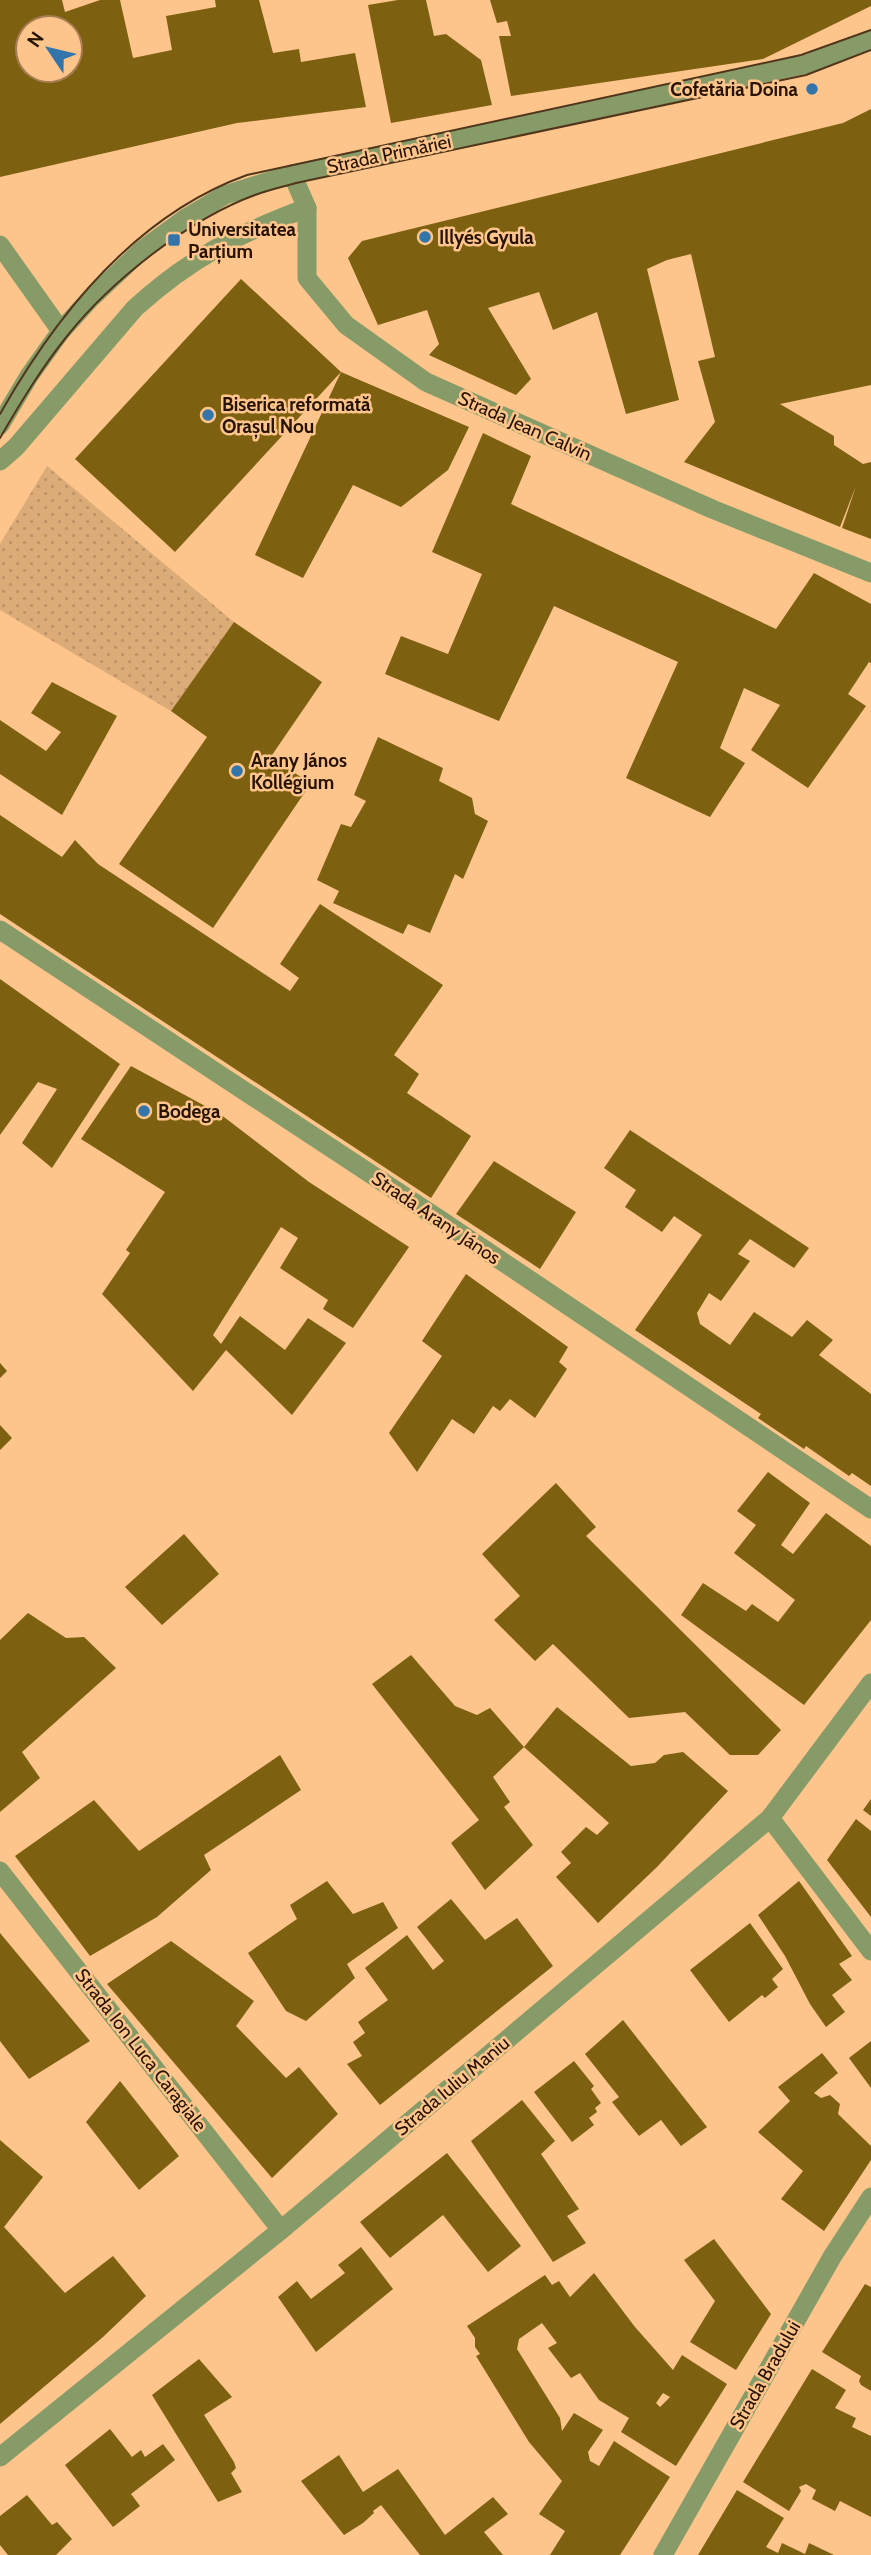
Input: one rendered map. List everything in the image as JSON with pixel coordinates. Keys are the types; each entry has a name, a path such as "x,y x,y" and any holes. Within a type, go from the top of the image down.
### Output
{"street":[{"name":"Strada Primăriei","path":"0,425 29,376 61,331 90,299 142,250 186,218 225,195 292,174 807,64 871,39"},
{"name":"Strada Jean Calvin","path":"292,174 307,208 307,278 346,325 426,382 699,503 871,573"},
{"path":"0,461 16,447 135,308 155,290 188,264 221,244 265,223 307,208"},
{"path":"0,245 61,331"},
{"name":"Strada Arany János","path":"0,930 439,1219 871,1509"},
{"name":"Strada Iuliu Maniu","path":"0,2457 281,2230 770,1818 871,1683"},
{"path":"770,1818 871,1951"},
{"name":"Strada Ion Luca Caragiale","path":"0,1871 281,2230"},
{"name":"Strada Bradului","path":"663,2555 832,2257 871,2197"}],"shaded area":[{"path":"47,466 234,622 171,711 0,610 0,544"}],"building":[{"path":"0,0 62,0 65,12 100,0 120,0 133,58 172,50 166,16 216,7 215,0 259,0 273,53 299,49 301,62 355,53 366,107 237,123 0,177"},
{"path":"398,0 426,0 434,36 446,34 481,60 492,105 391,123 368,5"},
{"path":"490,0 871,0 871,6 763,59 511,96 499,36 511,36 507,21 497,23"},
{"path":"871,109 871,385 780,404 834,436 834,445 863,464 871,462 871,539 842,528 856,486 840,527 684,462 715,422 698,361 715,357 691,254 647,269 679,400 626,414 597,312 553,330 539,292 488,308 531,379 516,395 429,355 439,344 427,310 378,325 348,258 362,241 843,123"},
{"name":"Biserica reformată Orașul Nou","path":"241,279 341,372 175,552 75,459"},
{"path":"341,372 469,427 448,470 401,507 353,485 303,578 255,555"},
{"path":"483,433 531,456 511,504 776,629 814,573 871,604 871,663 869,662 848,694 866,706 808,788 751,750 780,705 744,688 720,748 745,763 710,817 626,778 678,662 554,606 499,721 385,674 401,636 448,654 482,574 432,552"},
{"name":"Arany János Kollégium","path":"234,622 322,682 270,758 311,783 213,928 119,864 207,737 171,711"},
{"path":"52,682 117,716 62,815 0,774 0,720 46,751 61,732 31,713"},
{"path":"378,737 443,768 439,781 472,798 475,814 488,821 463,879 455,874 430,933 408,924 403,934 333,903 339,891 317,880 341,824 351,827 366,801 354,795"},
{"path":"0,815 62,857 75,840 98,864 290,991 299,978 280,964 320,904 443,985 394,1055 419,1074 407,1093 471,1136 431,1198 0,914"},
{"path":"0,979 120,1064 52,1168 22,1143 57,1089 38,1082 0,1135"},
{"path":"131,1066 220,1114 309,1182 409,1247 353,1328 323,1309 328,1300 280,1268 298,1238 281,1227 213,1335 221,1344 240,1316 285,1350 308,1318 346,1343 292,1415 226,1350 193,1391 102,1294 130,1253 126,1250 165,1192 81,1139"},
{"path":"630,1130 809,1248 794,1268 750,1239 738,1254 750,1261 721,1301 709,1293 697,1313 700,1324 730,1345 754,1312 792,1337 807,1320 833,1340 819,1355 871,1394 871,1486 852,1473 849,1476 806,1446 804,1449 758,1418 761,1414 635,1330 702,1235 674,1216 662,1232 625,1207 636,1190 604,1168"},
{"path":"494,1161 576,1212 540,1269 456,1214"},
{"path":"466,1274 568,1347 559,1362 567,1369 535,1418 510,1399 500,1411 493,1406 474,1434 452,1419 417,1472 389,1433 442,1356 422,1341"},
{"path":"0,1363 7,1371 0,1378"},
{"path":"0,1425 12,1438 0,1450"},
{"path":"768,1472 810,1503 781,1545 793,1554 826,1513 871,1546 871,1620 804,1705 681,1615 703,1583 746,1611 752,1604 778,1622 795,1600 734,1553 756,1525 737,1511"},
{"path":"556,1483 596,1527 586,1536 781,1730 758,1755 730,1755 685,1712 629,1718 553,1644 535,1661 494,1620 520,1596 482,1554"},
{"path":"184,1534 219,1574 162,1625 125,1587"},
{"path":"28,1613 66,1638 84,1637 116,1668 22,1752 40,1778 0,1812 0,1640"},
{"path":"411,1655 455,1706 477,1715 490,1708 524,1747 493,1777 510,1802 504,1807 533,1845 485,1890 451,1843 479,1820 372,1684"},
{"path":"557,1707 631,1766 655,1763 664,1755 683,1752 728,1791 657,1867 598,1923 556,1877 571,1863 561,1852 586,1827 597,1835 609,1823 524,1747"},
{"path":"280,1755 301,1790 204,1855 211,1870 157,1917 90,1956 15,1856 94,1800 139,1851"},
{"path":"871,1799 871,1816 863,1810"},
{"path":"856,1819 871,1831 871,1917 827,1860"},
{"path":"327,1881 353,1914 383,1902 398,1928 347,1964 355,1978 306,2021 286,2011 248,1953 297,1919 290,1905"},
{"path":"799,1881 852,1956 839,1964 852,1980 832,1995 845,2012 826,2027 758,1915"},
{"path":"451,1899 485,1940 517,1918 553,1966 380,2105 347,2064 362,2056 353,2042 365,2033 358,2022 388,2000 365,1968 407,1935 433,1970 444,1961 417,1927"},
{"path":"750,1923 783,1969 772,1979 778,1987 765,1998 762,1995 729,2022 690,1970"},
{"path":"0,1933 90,2041 29,2079 0,2041"},
{"path":"171,1941 254,2001 236,2026 286,2078 299,2067 338,2114 272,2178 107,1984"},
{"path":"623,2020 707,2127 681,2146 661,2120 639,2136 612,2102 619,2097 585,2054"},
{"path":"871,2041 871,2088 849,2058"},
{"path":"822,2053 838,2073 814,2093 821,2098 830,2095 840,2104 838,2114 871,2146 871,2160 824,2231 781,2199 803,2171 758,2132 790,2101 778,2087"},
{"path":"574,2061 594,2086 591,2089 601,2103 595,2108 597,2112 589,2118 594,2125 572,2142 534,2092"},
{"path":"120,2081 179,2156 139,2190 86,2122"},
{"path":"522,2100 555,2141 541,2154 579,2209 567,2216 586,2243 553,2262 471,2141"},
{"path":"0,2140 43,2177 4,2227 65,2293 113,2256 146,2296 103,2337 0,2424"},
{"path":"447,2153 521,2246 488,2272 443,2215 390,2258 360,2222"},
{"path":"714,2239 771,2314 736,2370 690,2342 715,2301 684,2260"},
{"path":"361,2247 393,2289 316,2352 278,2297 297,2281 311,2299 345,2273 338,2265"},
{"path":"594,2273 635,2327 673,2370 682,2355 727,2384 676,2466 621,2432 629,2418 599,2400 580,2373 571,2378 548,2348 557,2343 542,2323 519,2339 517,2349 560,2418 562,2431 574,2413 603,2430 588,2452 590,2461 599,2466 614,2441 670,2477 620,2555 550,2555 565,2531 539,2514 562,2481 529,2442 476,2356 480,2354 475,2347 475,2338 467,2326 545,2275 552,2285 559,2281 570,2297","holes":["663,2393 670,2397 660,2407 656,2403"]},
{"path":"865,2284 871,2287 871,2391 861,2385 861,2376 822,2352"},
{"path":"199,2359 232,2397 204,2415 234,2462 236,2468 231,2473 242,2492 218,2502 152,2395"},
{"path":"812,2369 846,2390 835,2408 856,2418 852,2427 871,2436 871,2517 840,2501 835,2511 812,2499 816,2490 806,2484 799,2487 801,2491 789,2511 743,2482"},
{"path":"110,2429 132,2457 141,2450 145,2457 163,2444 175,2460 131,2494 140,2506 113,2527 65,2465"},
{"path":"339,2455 363,2492 398,2469 445,2535 493,2497 508,2514 484,2532 503,2555 420,2555 381,2505 363,2523 344,2535 301,2481"},
{"path":"737,2490 784,2518 766,2547 778,2553 782,2543 805,2554 809,2543 834,2555 698,2555"},
{"path":"27,2495 52,2525 57,2522 72,2539 56,2555 8,2555 0,2545 0,2516"}],"tram line":[{"path":"0,414 22,377 73,305 103,272 169,215 207,193 247,175 801,55 871,30"},
{"path":"0,438 49,360 86,314 153,254 204,219 230,206 260,193 296,183 806,75 871,50"}],"place":[{"name":"Cofetăria Doina","path":"812,89"},
{"name":"Illyés Gyula","path":"425,237"},
{"name":"Universitatea Parțium","path":"174,240"},
{"name":"Biserica reformată Orașul Nou","path":"208,415"},
{"name":"Arany János Kollégium","path":"237,771"},
{"name":"Bodega","path":"144,1111"}]}
